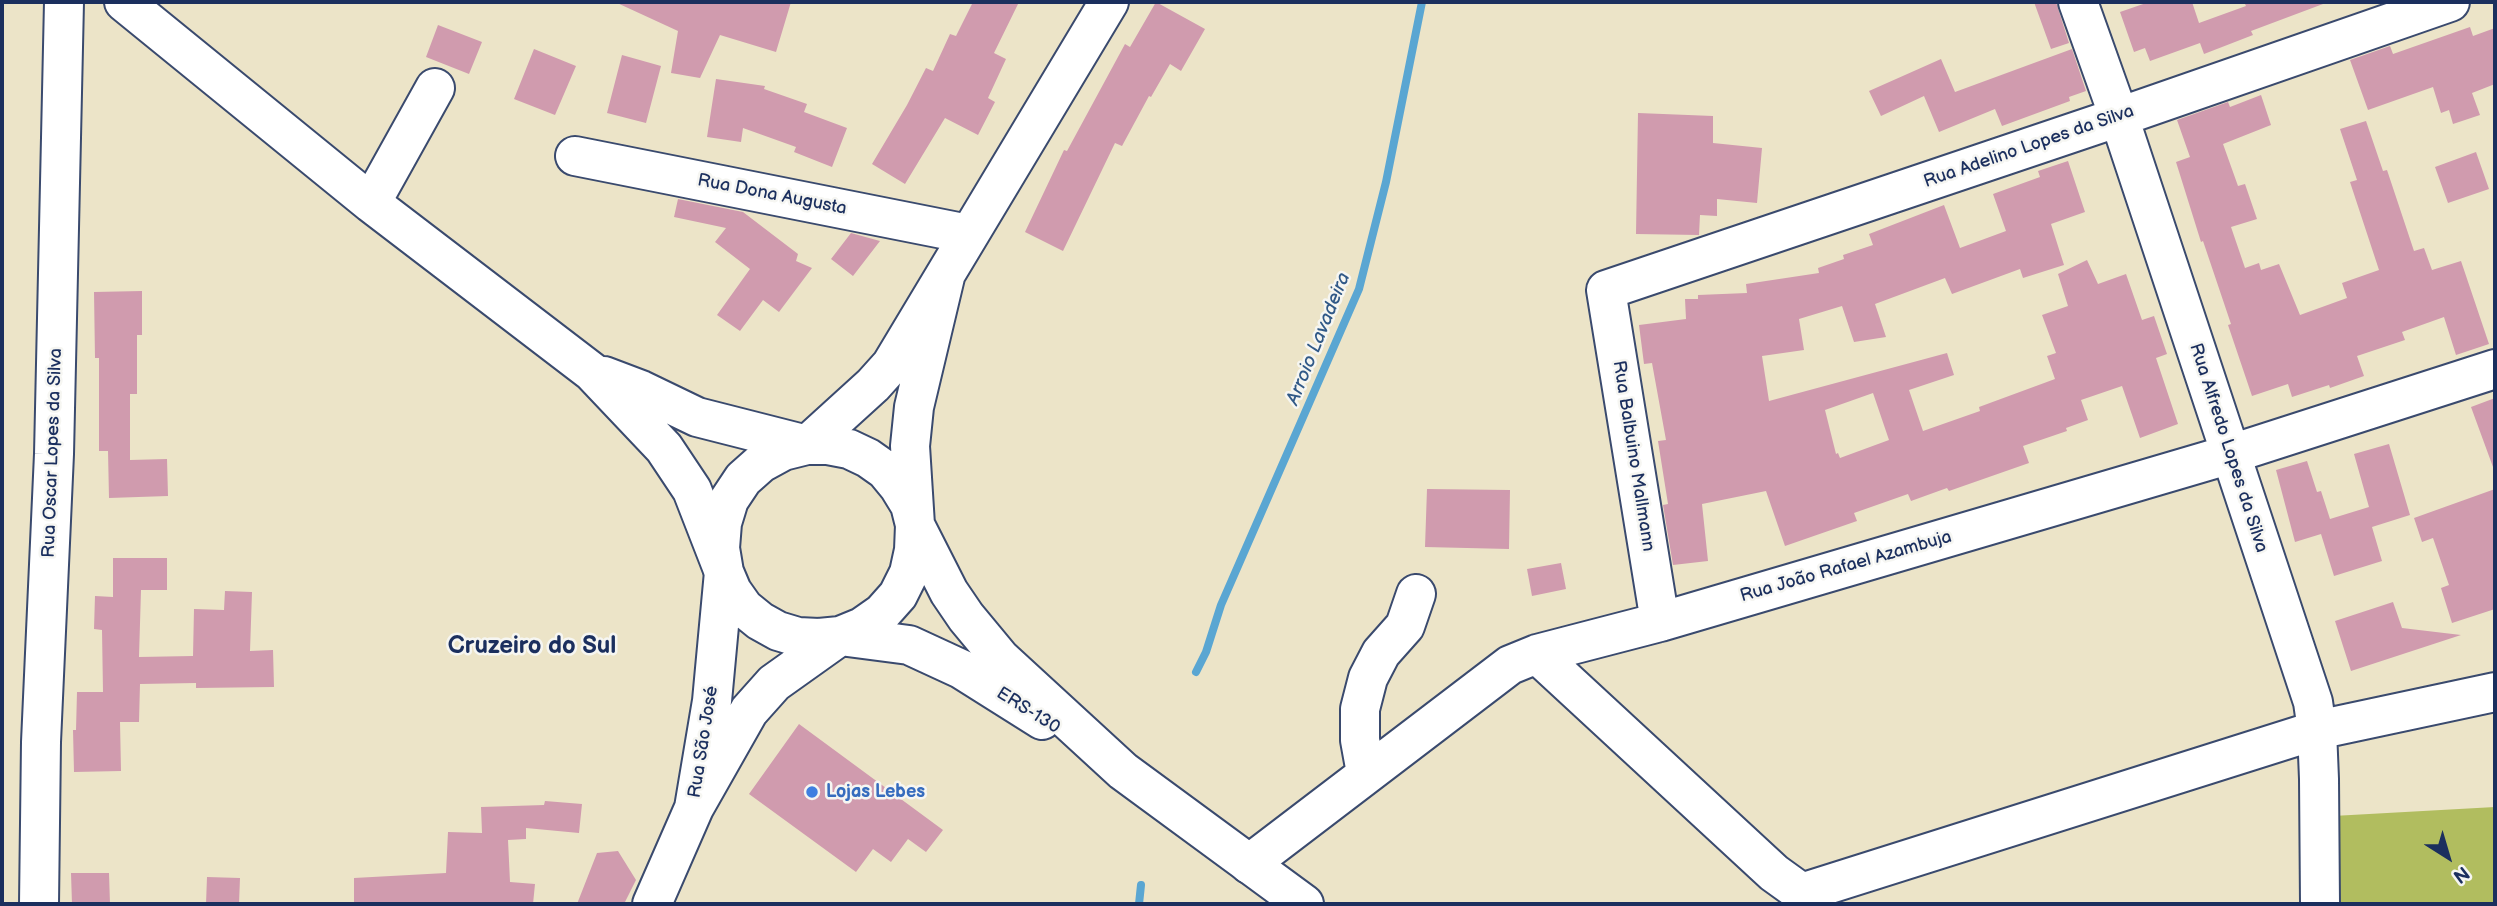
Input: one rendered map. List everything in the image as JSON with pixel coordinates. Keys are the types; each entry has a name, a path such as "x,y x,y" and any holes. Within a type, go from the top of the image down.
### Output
{"street":[{"name":"Rua Oscar Lopes da Silva","path":"39,904 41,742 54,454 64,2"},
{"path":"124,2 371,203 592,372 664,448 692,490 732,591 744,608 778,631 809,638 840,636"},
{"path":"724,572 720,548 722,523 736,490 761,463 783,451 807,445 891,365 1109,2"},
{"name":"Rua Alfredo Lopes da Silva","path":"2078,2 2119,117 2313,702 2317,730 2320,904"},
{"name":"Rua Adelino Lopes da Silva","path":"1606,290 2450,2"},
{"path":"371,203 435,88"},
{"name":"Rua Dona Augusta","path":"575,156 968,234"},
{"path":"694,808 749,711 774,683 840,636 862,627 882,613 898,595 909,573 914,550 915,525 910,446 914,407 945,276"},
{"name":"Rua Balbuino Mallmann","path":"1606,290 1660,622"},
{"name":"Rua João Rafael Azambuja","path":"1249,864 1510,664 1536,654 1660,622 2231,454 2495,369"},
{"path":"592,372 641,390 697,417 807,445 838,447 868,458 899,486 910,505 915,525"},
{"name":"ERS-130","path":"915,525 966,617 1000,657 1123,771"},
{"name":"Rua São José","path":"652,904 694,808 712,701 724,572"},
{"path":"1366,773 1360,740 1360,709 1367,678 1381,653 1405,626 1416,594"},
{"name":"ERS-130","path":"840,636 909,645 961,669 1123,771"},
{"path":"1536,654 1774,873 1809,899 2317,730 2495,692"},
{"path":"1123,771 1304,904"}],"green space":[{"path":"2495,807 2495,904 2335,904 2333,816"}],"building":[{"path":"615,2 791,2 776,52 720,35 700,78 671,73 678,31"},
{"path":"973,2 1019,2 994,53 1006,59 988,98 995,102 978,135 945,118 905,184 872,164 926,68 933,71 950,34 956,36"},
{"path":"1156,2 1205,29 1181,71 1170,64 1122,146 1115,143 1063,251 1025,232 1064,150 1067,151 1125,44 1130,47"},
{"path":"2034,2 2056,2 2069,43 2051,49"},
{"path":"2149,2 2192,2 2199,23 2246,6 2244,2 2323,4 2251,31 2253,35 2204,54 2200,43 2150,61 2145,48 2134,52 2120,12"},
{"path":"438,25 482,42 469,74 426,57"},
{"path":"2470,27 2473,36 2495,28 2495,84 2472,93 2480,115 2453,124 2449,110 2441,113 2433,87 2368,110 2350,60 2390,46 2393,54"},
{"path":"534,49 576,66 555,115 514,99"},
{"path":"2072,49 2086,91 2069,97 2070,101 2002,126 1995,109 1939,132 1924,96 1881,116 1869,91 1941,59 1955,92"},
{"path":"622,55 661,66 646,123 607,113"},
{"path":"716,79 765,86 764,89 807,104 804,112 847,128 832,167 794,152 796,147 743,128 741,142 707,137"},
{"path":"2261,95 2271,125 2223,144 2238,186 2245,184 2257,219 2231,227 2245,268 2259,263 2261,270 2279,264 2300,315 2347,298 2342,283 2379,270 2350,182 2357,180 2340,129 2366,121 2383,171 2387,170 2414,251 2424,248 2432,270 2461,261 2489,344 2456,355 2444,317 2402,332 2405,340 2357,356 2364,376 2292,397 2288,384 2252,396 2228,325 2231,324 2176,162 2190,157 2177,120 2228,102 2230,107"},
{"path":"1638,113 1713,116 1713,143 1762,148 1757,203 1717,199 1717,216 1700,215 1699,235 1636,234"},
{"path":"2476,152 2489,189 2448,203 2435,167"},
{"path":"2068,161 2085,212 2051,224 2064,265 2023,278 2020,269 1952,294 1945,278 1875,304 1886,337 1854,342 1842,306 1799,319 1804,350 1762,356 1769,401 1947,353 1954,375 1909,390 1923,431 1980,411 1979,407 2055,379 2047,356 2056,353 2042,315 2068,306 2058,274 2087,260 2098,284 2126,274 2142,320 2154,316 2167,354 2156,358 2178,424 2140,438 2122,386 2081,400 2088,420 2066,428 2067,431 2023,446 2029,463 1949,491 1947,488 1911,501 1908,494 1854,513 1857,521 1785,546 1766,491 1702,504 1708,561 1673,565 1663,505 1668,504 1658,441 1666,440 1652,363 1644,364 1639,325 1686,319 1685,299 1698,299 1698,295 1747,293 1746,284 1819,273 1818,268 1844,259 1843,255 1873,245 1869,234 1944,205 1960,248 2006,231 1993,194 2040,177 2038,171","holes":["1873,393 1889,440 1840,458 1838,453 1836,454 1825,410"]},
{"path":"678,199 743,212 798,254 796,261 812,268 779,312 763,300 740,331 717,315 750,269 715,242 726,228 674,217"},
{"path":"851,233 880,241 853,276 831,259"},
{"path":"142,291 142,335 137,335 137,394 130,394 130,460 167,459 168,496 109,498 108,451 99,451 99,358 95,358 94,292"},
{"path":"2495,398 2495,466 2493,467 2471,407"},
{"path":"2389,444 2410,515 2372,527 2382,561 2334,576 2321,534 2295,542 2276,470 2307,461 2317,492 2321,491 2330,519 2369,507 2354,454"},
{"path":"1427,489 1510,490 1509,549 1425,547"},
{"path":"2495,489 2495,609 2452,623 2441,588 2449,585 2433,538 2422,542 2414,518"},
{"path":"113,558 167,558 167,590 141,590 139,657 193,656 194,609 224,610 225,591 252,592 250,651 273,650 274,687 196,688 196,683 140,684 139,722 120,722 121,771 74,772 73,730 76,730 77,692 103,692 102,630 94,629 95,596 113,597"},
{"path":"1561,563 1566,589 1532,596 1527,569"},
{"path":"2393,602 2402,628 2461,635 2351,671 2335,621"},
{"path":"799,724 943,830 926,852 908,839 891,862 873,849 856,872 749,794"},
{"path":"545,801 582,804 579,833 526,828 526,839 508,840 510,882 535,884 533,904 354,904 354,878 446,873 448,832 482,833 481,807 544,805"},
{"path":"618,851 636,880 624,904 577,904 597,853"},
{"path":"71,873 109,873 110,904 72,904"},
{"path":"207,877 240,878 239,904 206,904"}],"waterway":[{"name":"Arroio Lavadeira","path":"1196,672 1206,652 1221,605 1359,289 1386,182 1422,2"},
{"name":"Arroio Lavadeira","path":"1139,904 1141,885"}],"place":[{"name":"Lojas Lebes","path":"812,792"}],"district":[{"name":"Cruzeiro do Sul","path":"532,647"}]}
